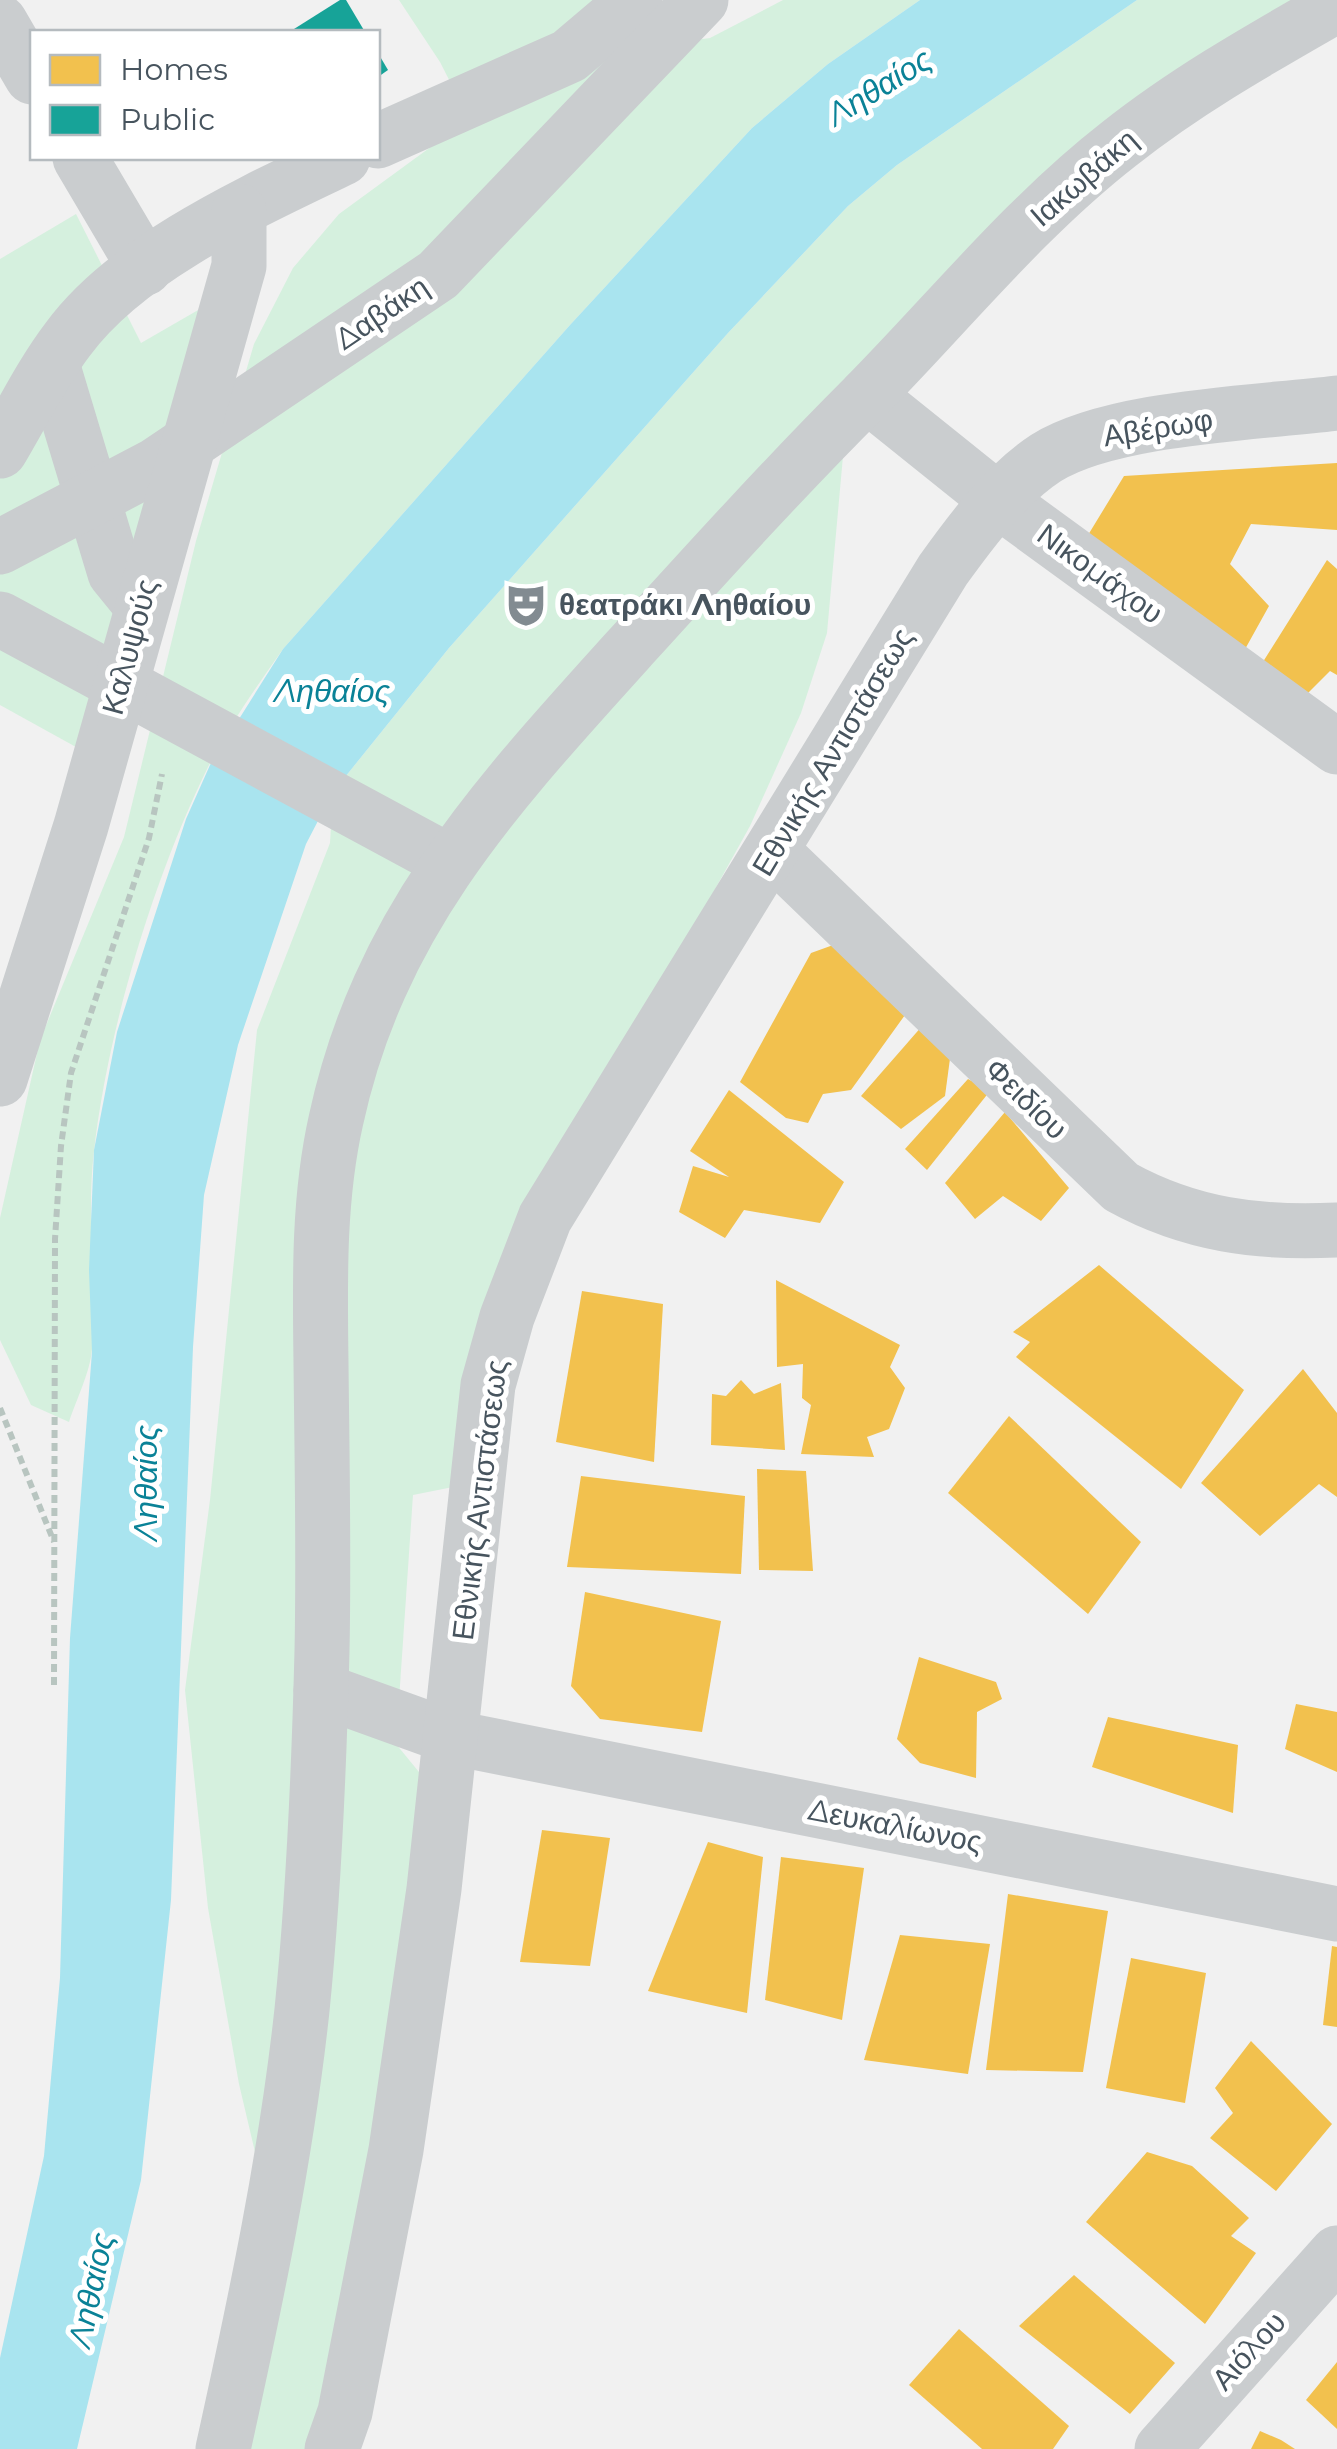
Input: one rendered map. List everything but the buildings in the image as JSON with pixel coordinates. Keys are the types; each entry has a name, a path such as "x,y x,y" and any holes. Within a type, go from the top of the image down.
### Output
{"street":[{"path":"380,140 570,56 635,0"},
{"name":"Δαβάκη","path":"0,547 92,500 184,446 438,275 701,0"},
{"name":"Ιακωβάκη","path":"223,2449 273,2206 301,2016 317,1818 320,1269 325,1188 336,1120 368,1010 448,861 521,766 778,483 1012,241 1117,145 1229,67 1337,5"},
{"path":"0,22 30,73"},
{"path":"81,160 146,268"},
{"path":"0,451 52,364 88,316 146,268 239,211 339,160"},
{"name":"Καλυψούς","path":"0,1079 121,684 184,446 238,266 239,211"},
{"path":"52,364 115,573 141,605"},
{"name":"Νικομάχου","path":"867,395 999,500 1337,747"},
{"name":"Αβέρωφ","path":"999,500 1043,460 1114,430 1337,404"},
{"name":"Εθνικής Αντιστάσεως","path":"332,2449 345,2412 396,2150 454,1738 484,1419 507,1317 546,1218 575,1166 773,852 944,570 999,500"},
{"path":"0,619 448,861"},
{"name":"Φειδίου","path":"773,852 1122,1187 1185,1217 1227,1227 1268,1232 1337,1230"},
{"name":"Δευκαλίωνος","path":"320,1690 454,1738 1337,1914"},
{"name":"Αιόλου","path":"1162,2449 1337,2254"}],"path":[{"path":"54,1685 55,1239 71,1073 186,721"},
{"path":"0,1408 55,1545"}],"green space":[{"path":"399,0 595,0 589,54 710,38 783,0 920,0 828,64 752,128 570,325 283,649 226,735 189,808 152,903 110,1054 92,1176 91,1358 69,1422 31,1405 0,1340 0,1218 40,1040 124,837 196,541 254,344 293,268 339,214 469,119 440,62"},
{"path":"1137,0 1318,0 849,390 827,633 801,713 750,826 621,1059 458,1486 413,1495 396,1744 428,1783 366,2255 307,2449 232,2449 279,2254 239,2084 208,1908 185,1690 210,1500 257,1030 330,843 333,792 449,648 728,333 848,206 897,165"},
{"path":"76,214 141,343 219,298 112,666 0,605 0,259"},
{"path":"0,642 97,696 85,752 0,705"}],"water":[{"name":"Ληθαίος","path":"920,0 1137,0 897,165 848,206 728,333 449,648 333,792 306,844 238,1045 204,1195 193,1347 171,1900 141,2180 77,2449 0,2449 0,2358 44,2156 60,1978 70,1638 92,1352 89,1270 94,1150 117,1032 186,819 210,765 283,649 570,325 752,128 828,64"}],"place":[{"name":"θεατράκι Ληθαίου","path":"526,605"}]}
